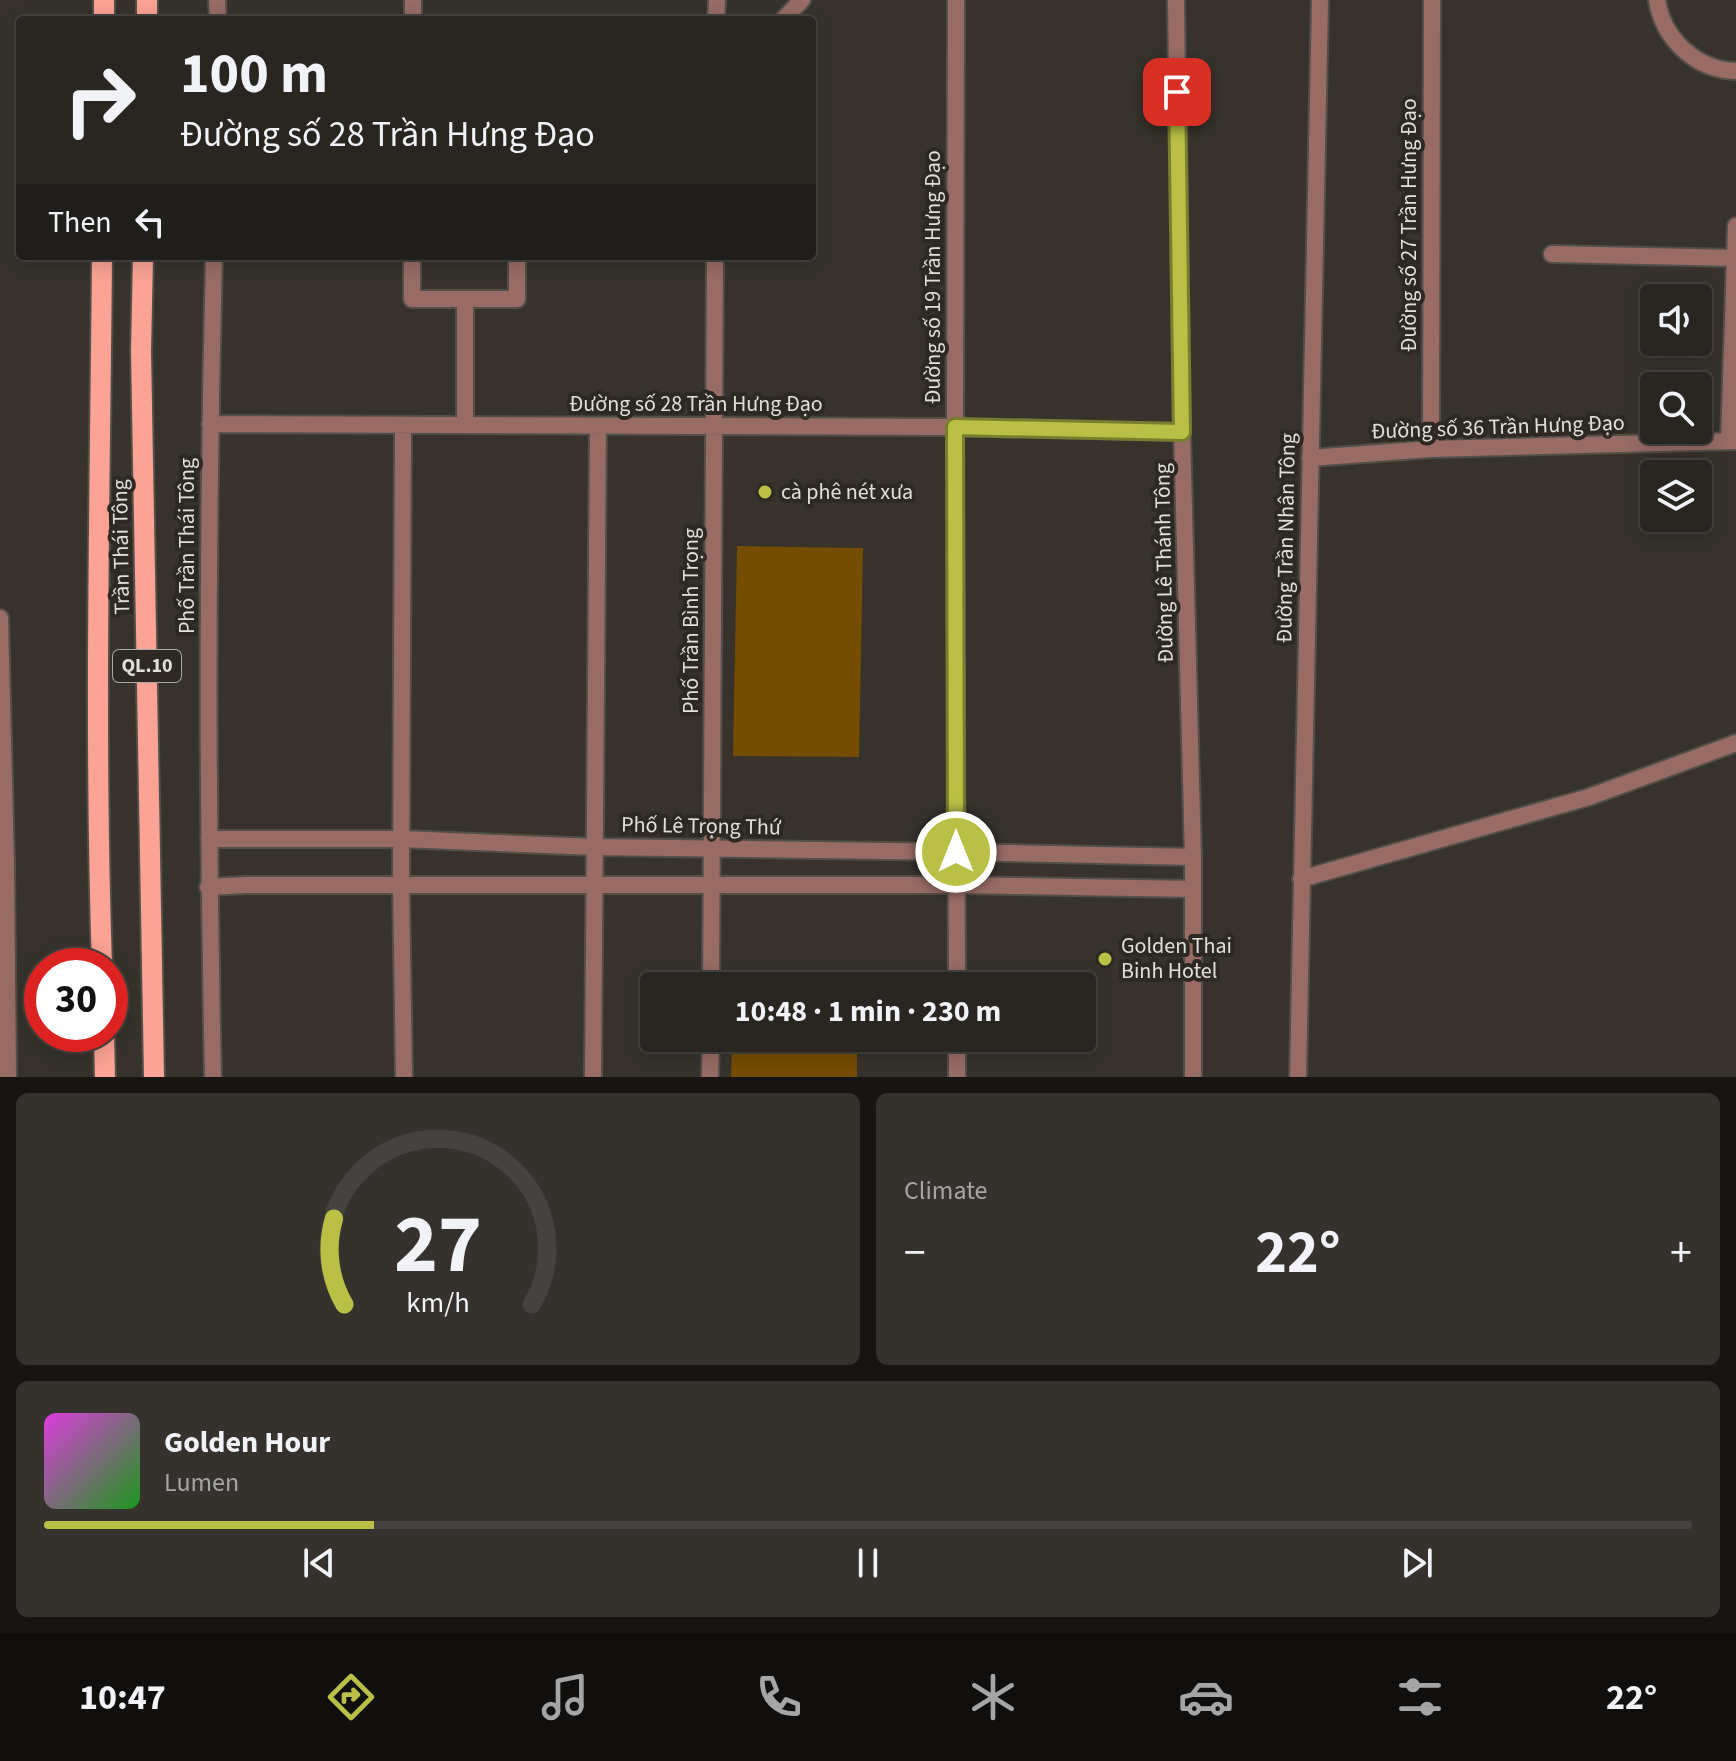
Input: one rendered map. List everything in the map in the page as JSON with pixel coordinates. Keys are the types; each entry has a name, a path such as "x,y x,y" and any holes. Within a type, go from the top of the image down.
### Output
{"main road":[{"name":"Trần Thái Tông","path":"101,948 98,634 102,260"},
{"name":"Trần Thái Tông","path":"143,260 142,383 154,1077"},
{"path":"104,1052 105,1077"}],"street":[{"path":"787,16 802,0"},
{"name":"Đường số 19 Trần Hưng Đạo","path":"956,0 957,972"},
{"name":"Đường Lê Thánh Tông","path":"1176,0 1182,432 1193,857 1193,1077"},
{"name":"Đường Trần Nhân Tông","path":"1298,1077 1320,0"},
{"name":"Đường số 27 Trần Hưng Đạo","path":"1431,449 1432,0"},
{"path":"1657,0 1659,15 1674,41 1696,60 1724,71 1736,71"},
{"path":"1732,441 1736,226"},
{"path":"1552,254 1736,258"},
{"name":"Phố Trần Thái Tông","path":"213,1077 208,887 214,260"},
{"path":"412,260 412,299 517,299 517,260"},
{"name":"Phố Trần Bình Trọng","path":"711,972 715,260"},
{"path":"465,299 465,425"},
{"name":"Đường số 28 Trần Hưng Đạo","path":"210,424 955,427 1182,432"},
{"path":"403,425 401,885 404,1077"},
{"path":"593,1077 598,426"},
{"name":"Đường số 36 Trần Hưng Đạo","path":"1310,458 1431,449 1732,441"},
{"path":"0,618 8,1077"},
{"path":"1301,879 1589,797 1736,743"},
{"name":"Phố Lê Trọng Thứ","path":"209,839 402,839 595,847 1193,857"},
{"path":"208,887 956,885 1193,889"},
{"path":"710,1077 711,1052"},
{"path":"957,1052 957,1077"}],"shaded area":[{"path":"737,546 863,548 859,757 733,756"},
{"path":"732,1052 857,1052 857,1077 731,1077"}],"place":[{"name":"cà phê nét xưa","path":"765,492"},
{"name":"Golden Thai Binh Hotel","path":"1105,959"}],"route":[{"path":"956,852 955,427 1182,432 1177,92"}]}
